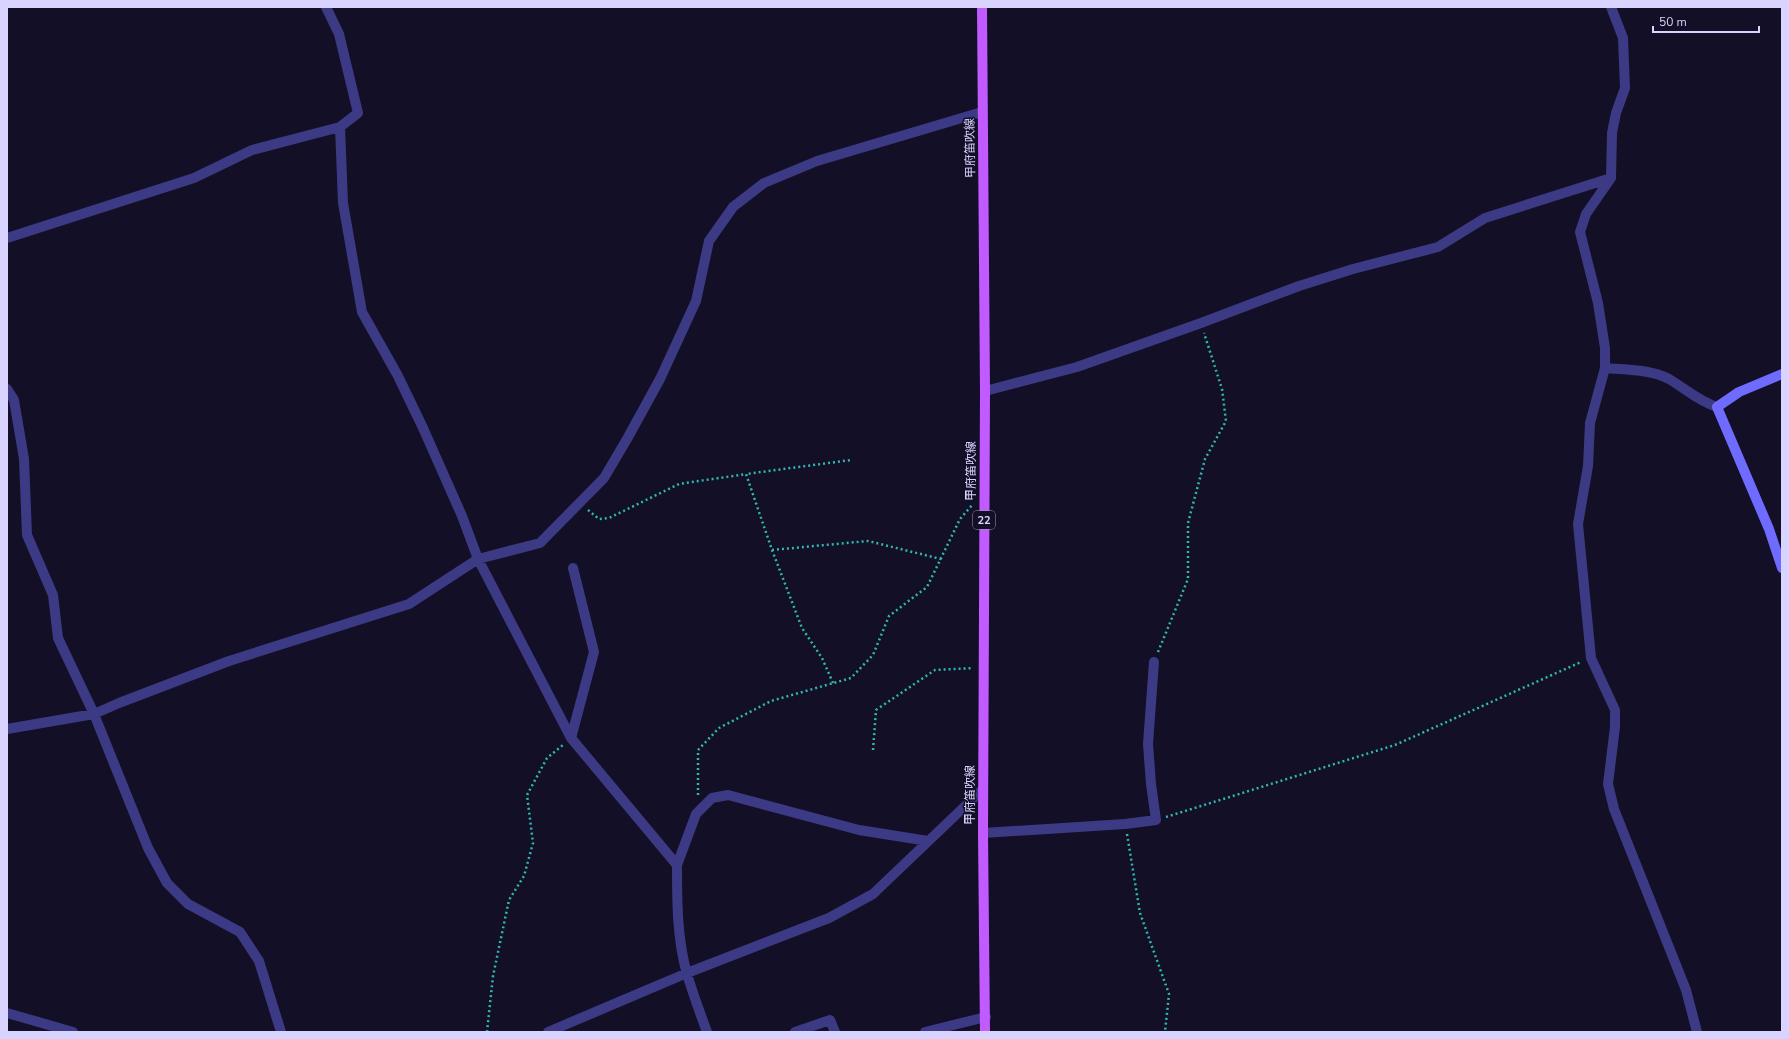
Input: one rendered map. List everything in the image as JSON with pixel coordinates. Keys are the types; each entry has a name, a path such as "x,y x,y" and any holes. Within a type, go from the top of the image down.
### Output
{"main road":[{"name":"甲府笛吹線","path":"982,7 985,391 983,789 985,1032"}],"street":[{"path":"7,238 194,178 252,150 340,127 358,113 339,34 326,7"},
{"path":"1611,7 1623,38 1625,88 1616,113 1612,133 1611,178 1586,214 1580,232 1598,303 1605,348 1605,368 1590,423 1588,466 1578,524 1591,658 1615,710 1615,728 1608,784 1614,809 1686,990 1697,1032"},
{"path":"7,729 94,714 229,661 409,604 478,559 540,543 604,478 660,379 696,301 709,241 733,207 764,183 817,161 982,112"},
{"path":"340,127 343,203 362,312 398,376 462,516 478,559 570,738 677,864"},
{"path":"985,391 1077,367 1299,286 1353,269 1438,247 1485,218 1611,178"},
{"path":"1605,368 1652,373 1668,379 1690,395 1707,404 1717,407"},
{"path":"1717,407 1739,392 1782,374"},
{"path":"7,389 14,400 24,459 27,535 53,595 58,638 94,714 148,848 166,883 188,904 240,932 258,961 281,1032"},
{"path":"1717,407 1769,529 1782,568"},
{"path":"570,738 594,652 574,568"},
{"path":"983,833 1125,824 1156,820 1151,784 1148,744 1154,662"},
{"path":"548,1032 687,973 835,915 873,894 983,789"},
{"path":"707,1032 687,973 677,911 677,864 696,814 712,798 728,795 858,830 928,841"},
{"path":"7,1013 73,1032"},
{"path":"925,1032 986,1017"},
{"path":"795,1032 830,1020 835,1032"}],"path":[{"path":"1154,662 1188,579 1188,523 1205,459 1226,421 1222,389 1201,323"},
{"path":"580,503 599,519 609,518 679,484 851,460"},
{"path":"746,474 772,550 802,628 822,658 833,683"},
{"path":"696,814 698,750 720,728 771,700 852,678 873,655 889,616 927,587 960,518 984,492"},
{"path":"772,550 868,541 941,559"},
{"path":"1156,820 1395,745 1591,658"},
{"path":"873,750 876,710 935,670 984,667"},
{"path":"487,1032 493,976 509,900 524,876 533,843 526,795 547,758 570,738"},
{"path":"1125,824 1140,913 1169,994 1165,1032"}]}
